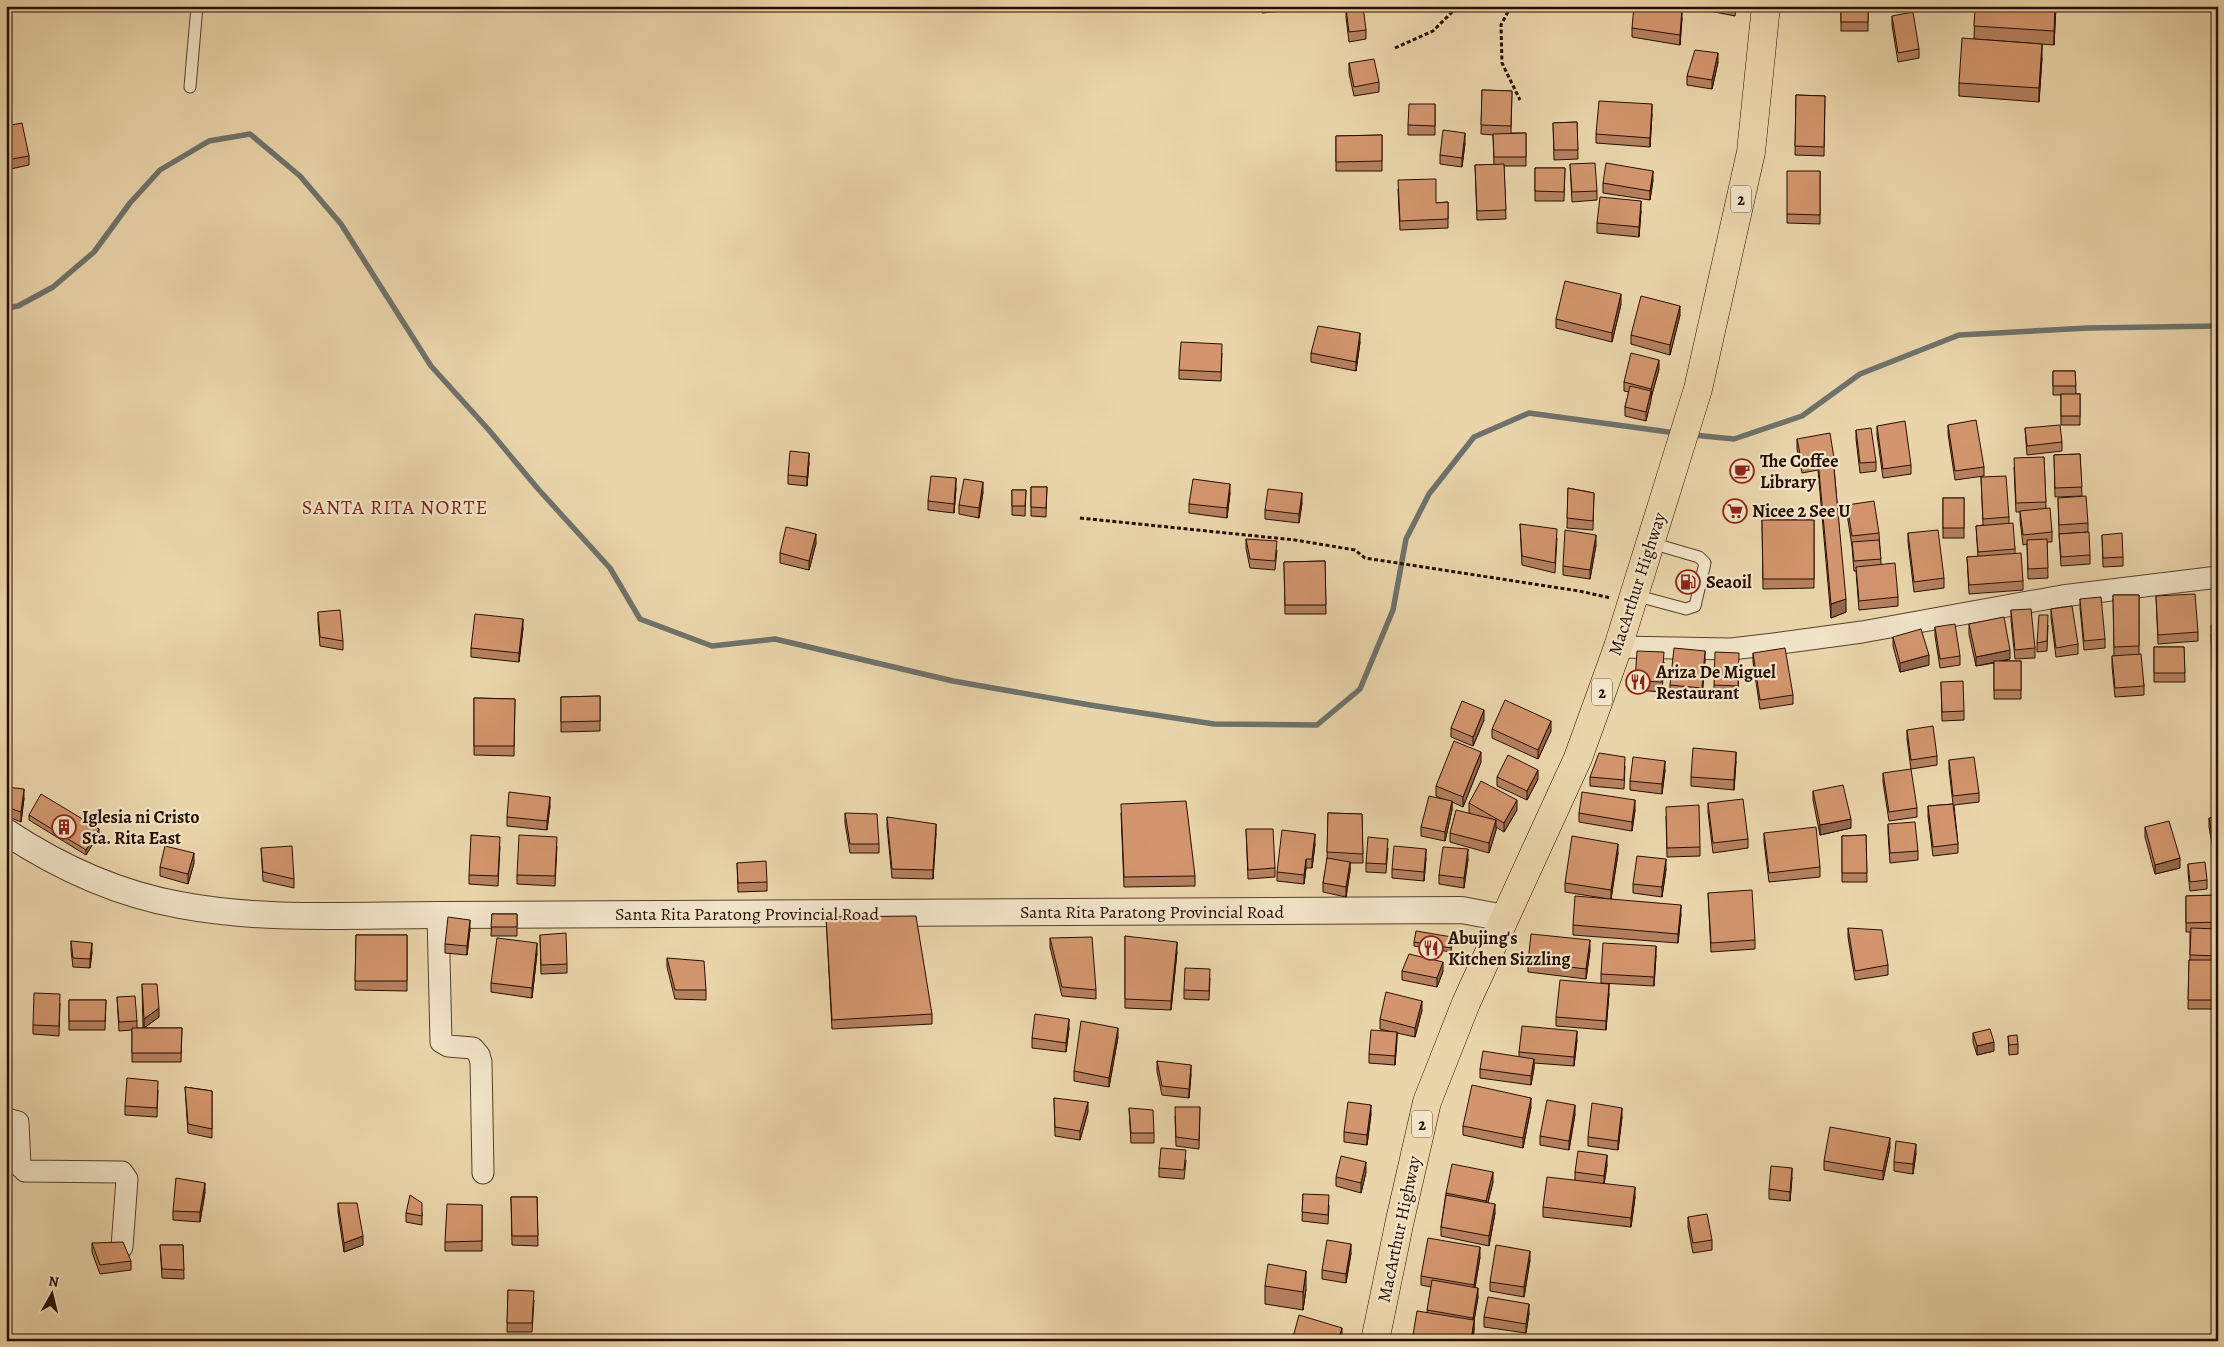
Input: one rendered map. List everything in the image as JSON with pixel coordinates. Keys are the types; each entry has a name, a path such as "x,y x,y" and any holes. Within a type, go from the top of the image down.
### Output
{"highway":[{"name":"MacArthur Highway","path":"1375,1341 1427,1102 1466,1003 1578,758 1618,647 1698,389 1751,152 1766,6"}],"street":[{"path":"1618,647 1731,649 1774,644 1862,632 2062,596 2218,577"},
{"name":"Santa Rita Paratong Provincial Road","path":"6,832 38,854 113,888 180,905 243,912 296,915 438,915 1462,910 1504,918"},
{"path":"438,915 441,1042 448,1046 473,1048 479,1055 481,1062 483,1173"},
{"path":"6,1119 18,1122 20,1166 25,1171 122,1172 127,1179 122,1246"}],"lane":[{"path":"190,87 197,6"},
{"path":"1633,599 1686,609 1694,606 1705,564 1699,557 1650,543"}],"path":[{"path":"1395,48 1433,31 1458,6"},
{"path":"1511,6 1500,24 1502,63 1520,100"},
{"path":"1080,518 1295,540 1355,550 1365,558 1633,599"}],"building":[{"path":"1363,6 1366,30 1349,32 1346,8"},
{"path":"1634,6 1668,6 1682,9 1680,35 1632,28"},
{"path":"1841,6 1868,6 1868,22 1841,22"},
{"path":"1975,6 2055,6 2054,31 1974,26"},
{"path":"1913,12 1919,49 1898,53 1892,16"},
{"path":"1962,38 2042,44 2039,88 1959,83"},
{"path":"1695,50 1718,53 1712,80 1687,76"},
{"path":"1374,59 1379,82 1354,87 1349,63"},
{"path":"1482,90 1512,91 1511,126 1481,125"},
{"path":"1796,95 1825,96 1824,147 1795,146"},
{"path":"1599,101 1652,104 1650,138 1596,134"},
{"path":"1409,104 1435,104 1435,126 1408,125"},
{"path":"1577,122 1578,150 1554,150 1553,123"},
{"path":"22,123 29,156 6,160 6,126"},
{"path":"1443,130 1465,133 1462,158 1440,155"},
{"path":"1526,133 1526,157 1494,157 1493,134"},
{"path":"1382,135 1382,161 1336,162 1336,136"},
{"path":"1595,163 1597,191 1572,192 1570,164"},
{"path":"1606,163 1653,171 1650,191 1603,183"},
{"path":"1504,164 1506,210 1477,211 1475,165"},
{"path":"1535,168 1565,168 1564,192 1535,191"},
{"path":"1787,171 1820,171 1820,215 1787,214"},
{"path":"1436,179 1436,203 1448,202 1448,219 1400,221 1398,180"},
{"path":"1600,197 1641,201 1639,227 1597,223"},
{"path":"1565,281 1621,294 1612,333 1556,319"},
{"path":"1641,296 1680,306 1670,345 1631,335"},
{"path":"1318,326 1360,333 1356,362 1311,353"},
{"path":"1181,342 1222,344 1221,372 1179,370"},
{"path":"1631,353 1659,360 1651,389 1624,382"},
{"path":"2053,371 2075,371 2076,386 2053,386"},
{"path":"1630,386 1651,391 1646,412 1625,407"},
{"path":"2061,394 2080,394 2080,416 2061,416"},
{"path":"1976,420 1984,467 1955,471 1948,425"},
{"path":"1905,421 1911,465 1883,469 1877,426"},
{"path":"2060,425 2062,442 2027,446 2025,428"},
{"path":"1871,428 1876,462 1860,463 1856,430"},
{"path":"1830,433 1834,458 1802,464 1797,439"},
{"path":"790,451 809,453 807,477 788,475"},
{"path":"2080,454 2082,487 2055,488 2054,455"},
{"path":"2044,457 2046,502 2016,503 2014,458"},
{"path":"1833,458 1846,599 1831,604 1818,460"},
{"path":"931,476 956,478 954,504 928,501"},
{"path":"2006,476 2009,517 1983,519 1981,477"},
{"path":"964,479 983,482 979,508 959,505"},
{"path":"1193,479 1230,484 1227,508 1189,504"},
{"path":"1031,487 1047,487 1046,508 1031,507"},
{"path":"1568,488 1594,493 1593,521 1567,518"},
{"path":"1268,489 1302,493 1299,514 1265,510"},
{"path":"1012,490 1026,490 1025,506 1012,506"},
{"path":"2086,496 2088,523 2059,525 2058,498"},
{"path":"1943,498 1964,498 1964,528 1943,528"},
{"path":"1874,501 1879,533 1852,536 1847,505"},
{"path":"2050,508 2052,532 2023,535 2020,511"},
{"path":"1762,520 1814,520 1814,579 1763,579"},
{"path":"2013,523 2015,549 1978,552 1976,526"},
{"path":"1520,524 1557,529 1555,563 1522,556"},
{"path":"786,527 816,534 809,561 780,553"},
{"path":"1565,530 1596,535 1590,570 1563,566"},
{"path":"1938,530 1944,578 1914,582 1908,533"},
{"path":"2089,532 2090,555 2061,557 2059,534"},
{"path":"2122,533 2123,557 2103,558 2102,535"},
{"path":"1246,539 1277,541 1275,561 1250,559"},
{"path":"2047,539 2048,568 2028,569 2027,540"},
{"path":"1879,540 1881,559 1854,561 1852,542"},
{"path":"2021,553 2023,581 1969,585 1967,557"},
{"path":"1325,561 1326,605 1285,605 1284,562"},
{"path":"1895,563 1898,597 1859,601 1856,567"},
{"path":"2195,594 2198,632 2158,635 2156,596"},
{"path":"2113,595 2139,595 2139,646 2114,647"},
{"path":"2101,597 2105,639 2084,641 2080,599"},
{"path":"2072,606 2078,644 2056,648 2051,609"},
{"path":"2031,609 2035,648 2015,650 2011,610"},
{"path":"340,610 343,641 320,637 318,612"},
{"path":"475,614 523,619 519,653 471,648"},
{"path":"2039,615 2048,615 2047,641 2037,643"},
{"path":"2004,617 2010,650 1976,657 1969,624"},
{"path":"1955,624 1960,656 1940,659 1935,627"},
{"path":"2218,624 2218,662 2212,662 2211,625"},
{"path":"1921,629 1929,655 1900,663 1893,637"},
{"path":"2154,647 2184,647 2185,673 2154,673"},
{"path":"1674,648 1705,651 1702,688 1670,685"},
{"path":"1785,648 1793,695 1760,700 1753,653"},
{"path":"1637,651 1664,652 1662,682 1635,681"},
{"path":"1715,652 1739,653 1738,686 1714,685"},
{"path":"2141,654 2144,686 2115,688 2112,656"},
{"path":"1994,661 2021,661 2021,690 1994,690"},
{"path":"1963,681 1964,711 1942,712 1941,682"},
{"path":"600,696 600,721 561,722 561,697"},
{"path":"474,698 515,699 514,746 474,746"},
{"path":"1505,700 1551,721 1538,750 1492,729"},
{"path":"1462,701 1484,710 1473,737 1451,728"},
{"path":"1933,726 1937,756 1911,760 1907,730"},
{"path":"1454,741 1481,752 1463,797 1436,786"},
{"path":"1693,748 1736,752 1734,780 1691,777"},
{"path":"1599,753 1625,757 1624,780 1590,777"},
{"path":"1508,755 1538,770 1527,791 1497,777"},
{"path":"1633,757 1665,761 1662,784 1630,781"},
{"path":"1974,757 1979,793 1953,796 1949,760"},
{"path":"1911,769 1917,808 1889,812 1883,773"},
{"path":"1481,781 1517,800 1504,823 1469,803"},
{"path":"1843,785 1851,819 1820,825 1813,791"},
{"path":"6,787 24,789 21,812 6,807"},
{"path":"509,792 550,797 547,821 507,817"},
{"path":"1582,792 1635,800 1632,822 1579,813"},
{"name":"Iglesia ni Cristo Sta. Rita East","path":"41,794 99,829 86,850 29,815"},
{"path":"1429,796 1452,801 1445,832 1421,827"},
{"path":"1743,799 1748,839 1713,843 1708,803"},
{"path":"1186,801 1195,876 1124,877 1121,804"},
{"path":"1953,804 1958,844 1933,847 1928,806"},
{"path":"1699,805 1700,847 1667,848 1666,807"},
{"path":"1456,810 1496,820 1489,843 1450,833"},
{"path":"845,813 877,814 879,844 850,844"},
{"path":"1328,813 1362,814 1363,854 1327,852"},
{"path":"887,817 936,824 933,870 892,869"},
{"path":"2218,817 2218,845 2214,846 2209,818"},
{"path":"2169,821 2180,858 2155,865 2145,827"},
{"path":"1915,822 1918,851 1890,853 1888,824"},
{"path":"1816,827 1820,867 1769,873 1764,833"},
{"path":"1246,829 1273,829 1275,868 1248,870"},
{"path":"1282,830 1315,834 1312,859 1306,859 1304,875 1277,872"},
{"path":"471,835 500,837 498,876 469,875"},
{"path":"519,835 557,837 555,876 517,875"},
{"path":"1866,835 1867,873 1842,873 1842,836"},
{"path":"1572,836 1618,844 1611,890 1565,883"},
{"path":"1368,837 1388,839 1386,864 1366,863"},
{"path":"165,846 194,853 188,874 160,867"},
{"path":"292,846 294,879 263,872 261,848"},
{"path":"1394,846 1426,849 1424,872 1392,869"},
{"path":"1443,847 1468,849 1464,878 1439,875"},
{"path":"1637,856 1666,859 1662,887 1633,884"},
{"path":"1327,858 1350,862 1346,887 1323,883"},
{"path":"766,861 767,882 738,883 737,863"},
{"path":"2205,862 2207,880 2190,882 2188,864"},
{"path":"1752,890 1755,940 1711,943 1708,893"},
{"path":"2218,895 2218,922 2186,923 2186,896"},
{"path":"1575,896 1681,905 1678,934 1573,925"},
{"path":"492,914 517,914 517,927 491,927"},
{"path":"916,916 932,1014 832,1020 826,917"},
{"path":"448,917 470,920 467,946 445,944"},
{"path":"1848,928 1882,930 1888,965 1855,971"},
{"path":"2191,928 2218,929 2218,956 2190,955"},
{"path":"1416,931 1452,937 1451,948 1414,942"},
{"path":"566,933 567,964 541,965 540,935"},
{"path":"1531,934 1590,940 1586,969 1528,962"},
{"path":"356,935 407,935 407,981 355,981"},
{"path":"1125,936 1177,942 1171,1001 1125,999"},
{"path":"1092,937 1096,990 1062,987 1050,938"},
{"path":"497,938 537,943 532,988 491,983"},
{"path":"71,941 92,943 90,959 73,958"},
{"path":"1603,943 1656,946 1654,977 1601,974"},
{"path":"1409,954 1443,962 1437,978 1402,971"},
{"path":"667,958 704,961 706,990 675,990"},
{"path":"2189,960 2218,960 2218,1000 2188,1000"},
{"path":"1185,968 1210,969 1209,991 1184,990"},
{"path":"1560,980 1609,984 1606,1021 1556,1017"},
{"path":"142,984 157,984 159,1008 144,1019"},
{"path":"1386,992 1422,1001 1415,1028 1380,1019"},
{"path":"34,993 60,994 59,1026 33,1025"},
{"path":"135,996 137,1021 119,1022 117,997"},
{"path":"69,1000 106,1000 105,1021 69,1021"},
{"path":"1035,1014 1069,1019 1066,1043 1032,1038"},
{"path":"1081,1021 1118,1028 1109,1078 1074,1071"},
{"path":"1522,1026 1577,1031 1574,1057 1519,1052"},
{"path":"132,1028 182,1028 181,1053 132,1053"},
{"path":"1990,1029 1994,1042 1977,1046 1973,1033"},
{"path":"1371,1030 1397,1032 1395,1056 1369,1054"},
{"path":"2017,1035 2018,1044 2009,1045 2008,1036"},
{"path":"1483,1051 1534,1059 1531,1076 1480,1069"},
{"path":"1157,1061 1191,1065 1189,1089 1162,1086"},
{"path":"127,1078 158,1081 157,1108 125,1106"},
{"path":"1472,1085 1531,1098 1523,1138 1463,1126"},
{"path":"185,1087 212,1091 212,1129 188,1124"},
{"path":"1054,1098 1088,1102 1080,1131 1055,1127"},
{"path":"1547,1100 1575,1105 1569,1141 1540,1136"},
{"path":"1348,1102 1371,1105 1367,1135 1344,1132"},
{"path":"1592,1103 1622,1108 1618,1141 1588,1137"},
{"path":"1175,1107 1200,1107 1199,1140 1176,1137"},
{"path":"1129,1108 1153,1110 1154,1133 1131,1133"},
{"path":"1830,1127 1890,1138 1883,1171 1824,1161"},
{"path":"1896,1141 1916,1144 1913,1164 1894,1162"},
{"path":"1161,1148 1186,1150 1184,1170 1159,1168"},
{"path":"1578,1151 1607,1155 1604,1176 1575,1172"},
{"path":"1341,1156 1366,1162 1361,1183 1336,1177"},
{"path":"1452,1164 1493,1172 1486,1201 1446,1193"},
{"path":"1771,1166 1792,1168 1790,1192 1769,1189"},
{"path":"1547,1177 1635,1187 1631,1218 1543,1207"},
{"path":"176,1178 205,1183 200,1212 173,1211"},
{"path":"1303,1194 1329,1195 1328,1215 1302,1212"},
{"path":"410,1195 422,1203 422,1216 406,1213"},
{"path":"1446,1195 1495,1204 1489,1236 1441,1227"},
{"path":"511,1197 537,1197 538,1236 512,1236"},
{"path":"338,1203 357,1203 363,1236 344,1243"},
{"path":"447,1204 482,1205 482,1241 445,1242"},
{"path":"1707,1214 1712,1240 1693,1243 1688,1217"},
{"path":"1428,1238 1480,1247 1474,1285 1421,1276"},
{"path":"1327,1240 1351,1244 1346,1274 1322,1270"},
{"path":"123,1242 131,1261 100,1265 92,1243"},
{"path":"160,1245 183,1245 184,1270 162,1269"},
{"path":"1496,1245 1530,1251 1524,1287 1490,1282"},
{"path":"1268,1264 1306,1271 1303,1292 1265,1286"},
{"path":"1432,1280 1478,1288 1473,1318 1427,1310"},
{"path":"508,1290 534,1291 532,1323 507,1323"},
{"path":"1488,1297 1529,1304 1526,1324 1484,1317"},
{"path":"1417,1311 1474,1320 1471,1341 1449,1341 1413,1335"},
{"path":"1299,1315 1342,1328 1338,1341 1292,1341"}],"waterway":[{"path":"6,308 18,306 53,287 94,252 130,203 160,170 209,141 250,134 300,176 341,224 431,366 610,568 640,619 712,646 775,639 953,681 1214,724 1317,725 1360,689 1393,610 1406,539 1429,494 1474,437 1529,413 1676,433"},
{"path":"1693,435 1734,439 1802,416 1860,374 1959,335 2088,328 2218,326"}],"place":[{"name":"The Coffee Library","path":"1742,471"},
{"name":"Nicee 2 See U","path":"1735,511"},
{"name":"Seaoil","path":"1688,582"},
{"name":"Ariza De Miguel Restaurant","path":"1638,682"},
{"name":"Iglesia ni Cristo Sta. Rita East","path":"64,827"},
{"name":"Abujing's Kitchen Sizzling","path":"1431,948"}],"district":[{"name":"SANTA RITA NORTE","path":"395,507"}]}
